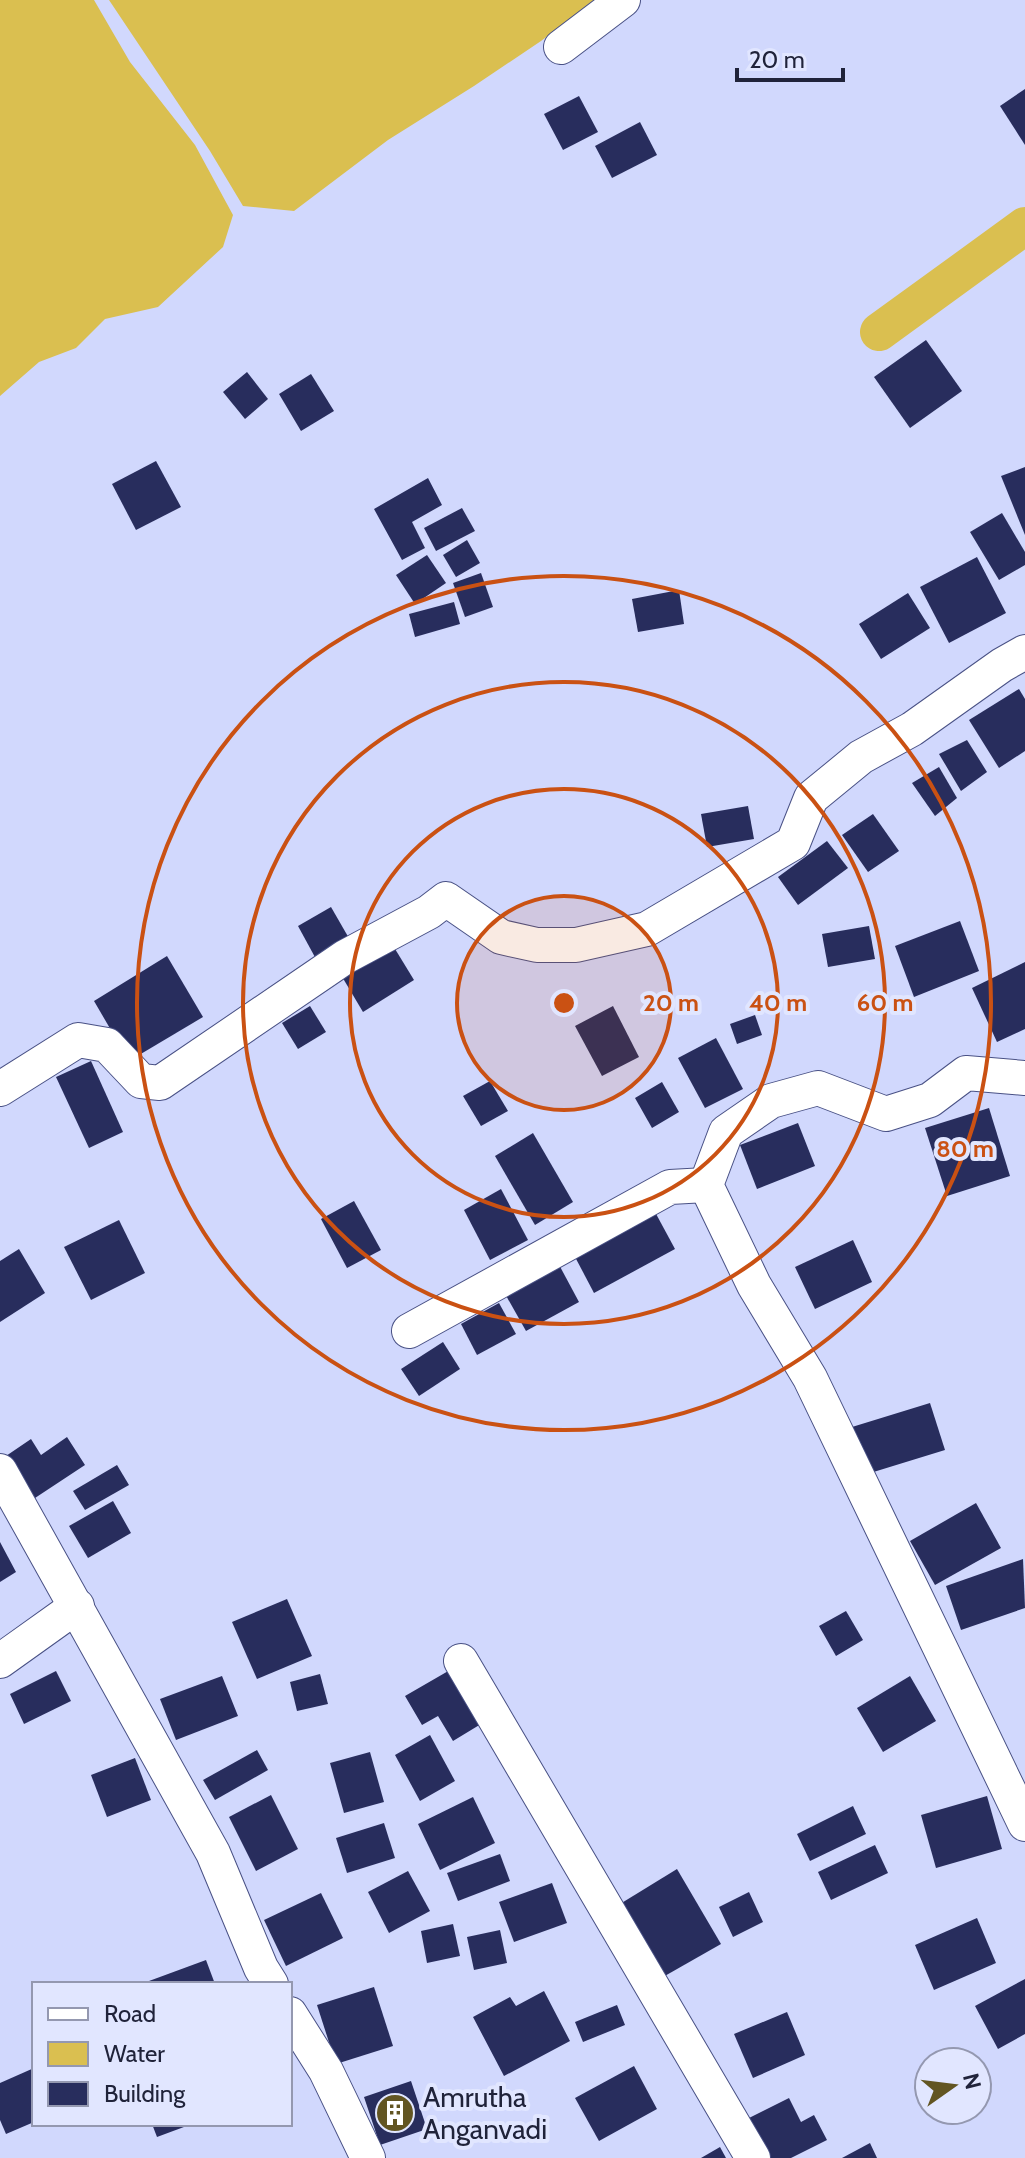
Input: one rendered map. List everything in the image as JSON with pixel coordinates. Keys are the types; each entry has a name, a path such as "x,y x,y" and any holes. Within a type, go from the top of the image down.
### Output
{"street":[{"path":"561,47 623,0"},
{"path":"0,1089 78,1040 107,1045 141,1081 160,1083 345,957 429,912 446,899 501,937 537,945 576,945 647,929 793,843 811,798 861,757 912,729 1025,652"},
{"path":"1025,1078 966,1073 930,1100 886,1114 818,1088 771,1101 726,1132 706,1185 754,1285 810,1378 1025,1824"},
{"path":"409,1331 670,1187 706,1185"},
{"path":"0,1471 213,1853 270,1982"},
{"path":"0,1661 77,1606"},
{"path":"461,1661 753,2158"},
{"path":"292,2017 326,2071 368,2158"}],"water":[{"path":"0,0 94,0 130,62 195,145 233,215 223,247 158,307 105,319 76,348 39,362 0,396"},
{"path":"109,0 595,0 541,41 388,140 294,211 243,206"}],"building":[{"path":"1025,89 1025,145 1000,106"},
{"path":"579,96 598,132 563,150 544,114"},
{"path":"640,122 657,155 612,178 595,146"},
{"path":"926,340 962,391 910,428 874,377"},
{"path":"247,372 268,399 245,419 223,392"},
{"path":"311,374 334,411 301,431 279,394"},
{"path":"156,461 181,507 136,530 112,484"},
{"path":"1025,467 1025,535 1001,476"},
{"path":"428,478 442,505 412,522 425,548 402,560 374,509"},
{"path":"462,508 475,531 436,551 424,528"},
{"path":"1002,513 1025,552 1025,565 999,580 970,532"},
{"path":"467,540 480,563 456,577 443,555"},
{"path":"427,555 446,583 415,604 396,575"},
{"path":"977,557 1006,613 949,643 920,587"},
{"path":"481,573 493,607 465,617 453,583"},
{"path":"679,590 684,624 638,632 632,599"},
{"path":"908,593 930,628 881,659 859,624"},
{"path":"454,602 460,624 415,637 409,614"},
{"path":"1019,689 1025,699 1025,751 999,768 969,720"},
{"path":"967,740 987,772 961,791 939,754"},
{"path":"939,767 957,798 935,816 912,783"},
{"path":"748,806 754,839 707,847 701,814"},
{"path":"873,814 899,851 868,872 842,835"},
{"path":"827,841 848,868 798,905 778,877"},
{"path":"331,907 350,940 316,959 298,926"},
{"path":"960,921 979,971 914,997 895,946"},
{"path":"869,926 875,959 828,967 822,934"},
{"path":"392,944 414,980 363,1012 341,975"},
{"path":"167,956 203,1017 129,1061 94,1001"},
{"path":"1025,962 1025,1029 997,1042 972,988"},
{"path":"310,1006 326,1032 298,1049 282,1023"},
{"path":"613,1006 639,1057 602,1076 575,1026"},
{"path":"755,1015 762,1035 737,1044 730,1024"},
{"path":"716,1038 743,1089 705,1108 678,1058"},
{"path":"91,1061 123,1132 89,1148 56,1077"},
{"path":"490,1081 508,1111 481,1126 463,1096"},
{"path":"662,1082 679,1112 652,1128 635,1098"},
{"path":"989,1108 1010,1176 947,1196 925,1128"},
{"path":"798,1123 815,1166 757,1189 740,1145"},
{"path":"533,1133 573,1202 535,1225 495,1156"},
{"path":"501,1189 528,1240 490,1260 464,1210"},
{"path":"354,1201 381,1250 347,1268 321,1219"},
{"path":"655,1212 675,1249 594,1293 574,1255"},
{"path":"119,1220 145,1273 91,1300 64,1247"},
{"path":"853,1240 872,1282 815,1309 795,1267"},
{"path":"19,1249 45,1293 0,1322 0,1261"},
{"path":"557,1261 579,1302 526,1331 504,1292"},
{"path":"499,1303 516,1334 477,1355 461,1324"},
{"path":"443,1342 460,1369 419,1396 401,1369"},
{"path":"930,1403 945,1450 867,1474 852,1427"},
{"path":"67,1437 85,1465 35,1498 6,1456 31,1439 41,1455"},
{"path":"117,1465 129,1485 85,1510 73,1491"},
{"path":"113,1501 131,1533 88,1558 69,1526"},
{"path":"976,1503 1001,1548 935,1585 910,1541"},
{"path":"0,1542 16,1572 0,1582"},
{"path":"1023,1559 1025,1608 961,1630 946,1586"},
{"path":"287,1599 312,1656 257,1679 232,1622"},
{"path":"846,1611 863,1640 836,1656 819,1626"},
{"path":"450,1670 481,1724 453,1741 438,1716 422,1725 405,1696"},
{"path":"56,1671 71,1701 24,1724 10,1694"},
{"path":"320,1674 328,1704 297,1711 290,1682"},
{"path":"222,1676 238,1716 176,1740 160,1699"},
{"path":"910,1676 936,1721 883,1752 857,1708"},
{"path":"430,1735 455,1781 420,1801 395,1755"},
{"path":"257,1750 268,1770 215,1800 203,1780"},
{"path":"370,1752 384,1802 344,1813 330,1763"},
{"path":"135,1758 151,1800 107,1817 91,1775"},
{"path":"271,1795 298,1849 256,1871 229,1817"},
{"path":"987,1796 1002,1849 936,1868 921,1815"},
{"path":"473,1797 495,1843 440,1870 418,1824"},
{"path":"853,1806 866,1834 810,1861 797,1834"},
{"path":"384,1823 395,1858 347,1873 336,1838"},
{"path":"875,1845 888,1873 831,1900 818,1872"},
{"path":"500,1854 510,1881 458,1901 447,1873"},
{"path":"677,1869 721,1944 663,1977 620,1904"},
{"path":"408,1871 430,1911 389,1933 368,1892"},
{"path":"552,1883 567,1923 514,1942 499,1902"},
{"path":"749,1892 763,1922 733,1937 719,1907"},
{"path":"321,1893 343,1938 286,1966 264,1920"},
{"path":"977,1918 996,1963 934,1990 915,1945"},
{"path":"453,1924 460,1956 427,1963 421,1931"},
{"path":"500,1930 507,1963 474,1970 467,1937"},
{"path":"206,1960 214,1982 150,1982"},
{"path":"1025,1979 1025,2034 998,2049 975,2006"},
{"path":"374,1987 393,2046 336,2064 317,2005"},
{"path":"544,1991 570,2041 504,2076 473,2017 510,1997 516,2006"},
{"path":"617,2005 625,2025 583,2042 575,2022"},
{"path":"787,2012 805,2055 753,2078 734,2034"},
{"path":"634,2066 657,2109 599,2141 575,2098"},
{"path":"32,2069 32,2123 6,2134 0,2120 0,2083"},
{"name":"Amrutha Anganvadi","path":"411,2081 427,2129 380,2145 364,2097"},
{"path":"789,2098 801,2122 814,2115 827,2140 791,2158 762,2158 743,2121"},
{"path":"153,2126 187,2126 157,2137"},
{"path":"870,2143 877,2158 842,2158"},
{"path":"720,2147 726,2158 701,2158"}],"waterway":[{"path":"879,332 1025,226"}],"place":[{"name":"Amrutha Anganvadi","path":"395,2113"}]}
